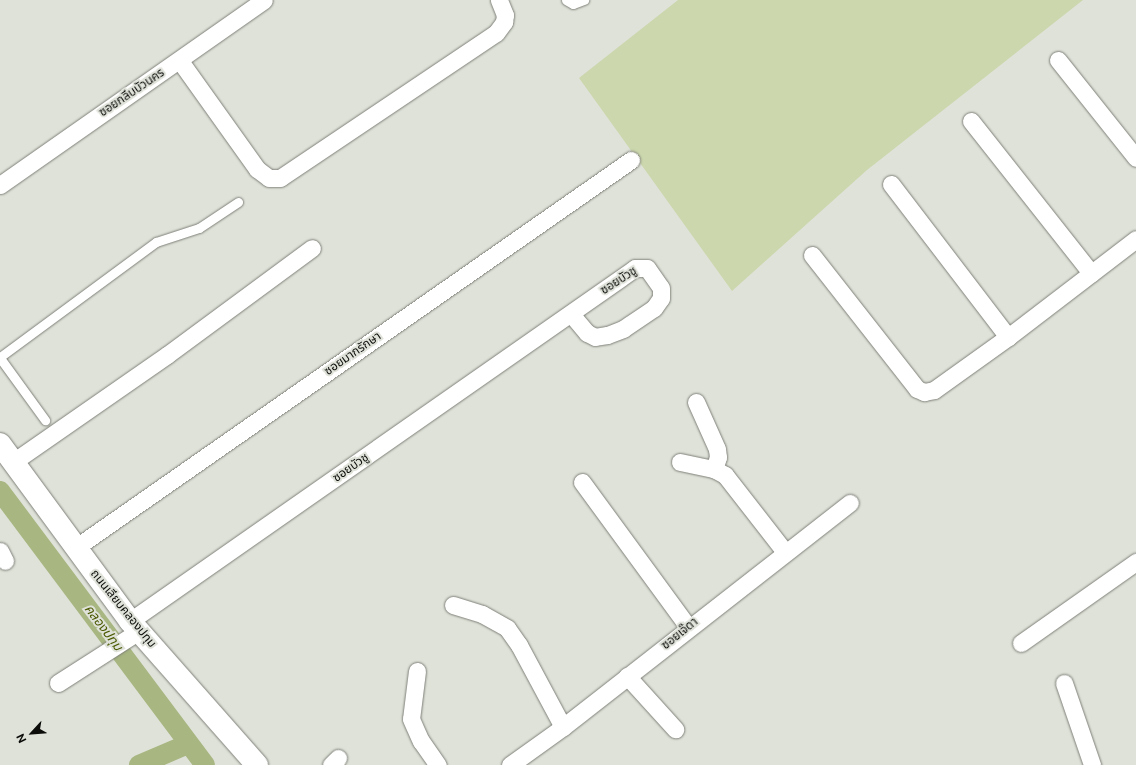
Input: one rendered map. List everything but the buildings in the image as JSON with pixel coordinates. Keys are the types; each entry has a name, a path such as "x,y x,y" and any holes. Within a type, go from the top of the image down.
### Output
{"street":[{"name":"ซอยกลีบบัวนคร","path":"0,185 180,61 264,0"},
{"path":"180,61 257,169 269,178 280,178 496,33 504,22 505,15 499,0"},
{"path":"1058,60 1136,158"},
{"path":"971,121 1091,273"},
{"name":"ซอยมากรักษา","path":"75,548 631,160"},
{"path":"891,184 1008,337"},
{"path":"812,255 917,389 924,392 934,390 1008,337 1136,239"},
{"path":"13,462 167,355 312,248"},
{"name":"ซอยบัวชู","path":"58,683 106,654 133,630 571,314 635,268 647,268 661,288 661,298 654,308 623,328 607,335 595,336 587,333 571,314"},
{"path":"696,402 717,449 718,457 714,469"},
{"name":"ถนนเลียบคลองปทุม","path":"0,444 133,630 256,765"},
{"path":"680,462 714,469 725,475 785,552"},
{"path":"582,482 688,627"},
{"name":"ซอยเจ๊ดา","path":"510,765 563,727 688,627 850,502"},
{"path":"1021,643 1136,562"},
{"path":"453,605 482,614 507,628 519,644 563,727"},
{"path":"417,671 411,719 421,741 438,765"},
{"path":"627,676 675,729"},
{"path":"1064,683 1092,765"}],"lane":[{"path":"566,0 573,4 584,0"},
{"path":"45,420 0,357 156,242 199,228 238,202"}],"green space":[{"path":"678,0 1083,0 867,170 732,291 579,78"}],"waterway":[{"name":"คลองปทุม","path":"0,491 205,765"},
{"path":"139,765 188,744"}]}
